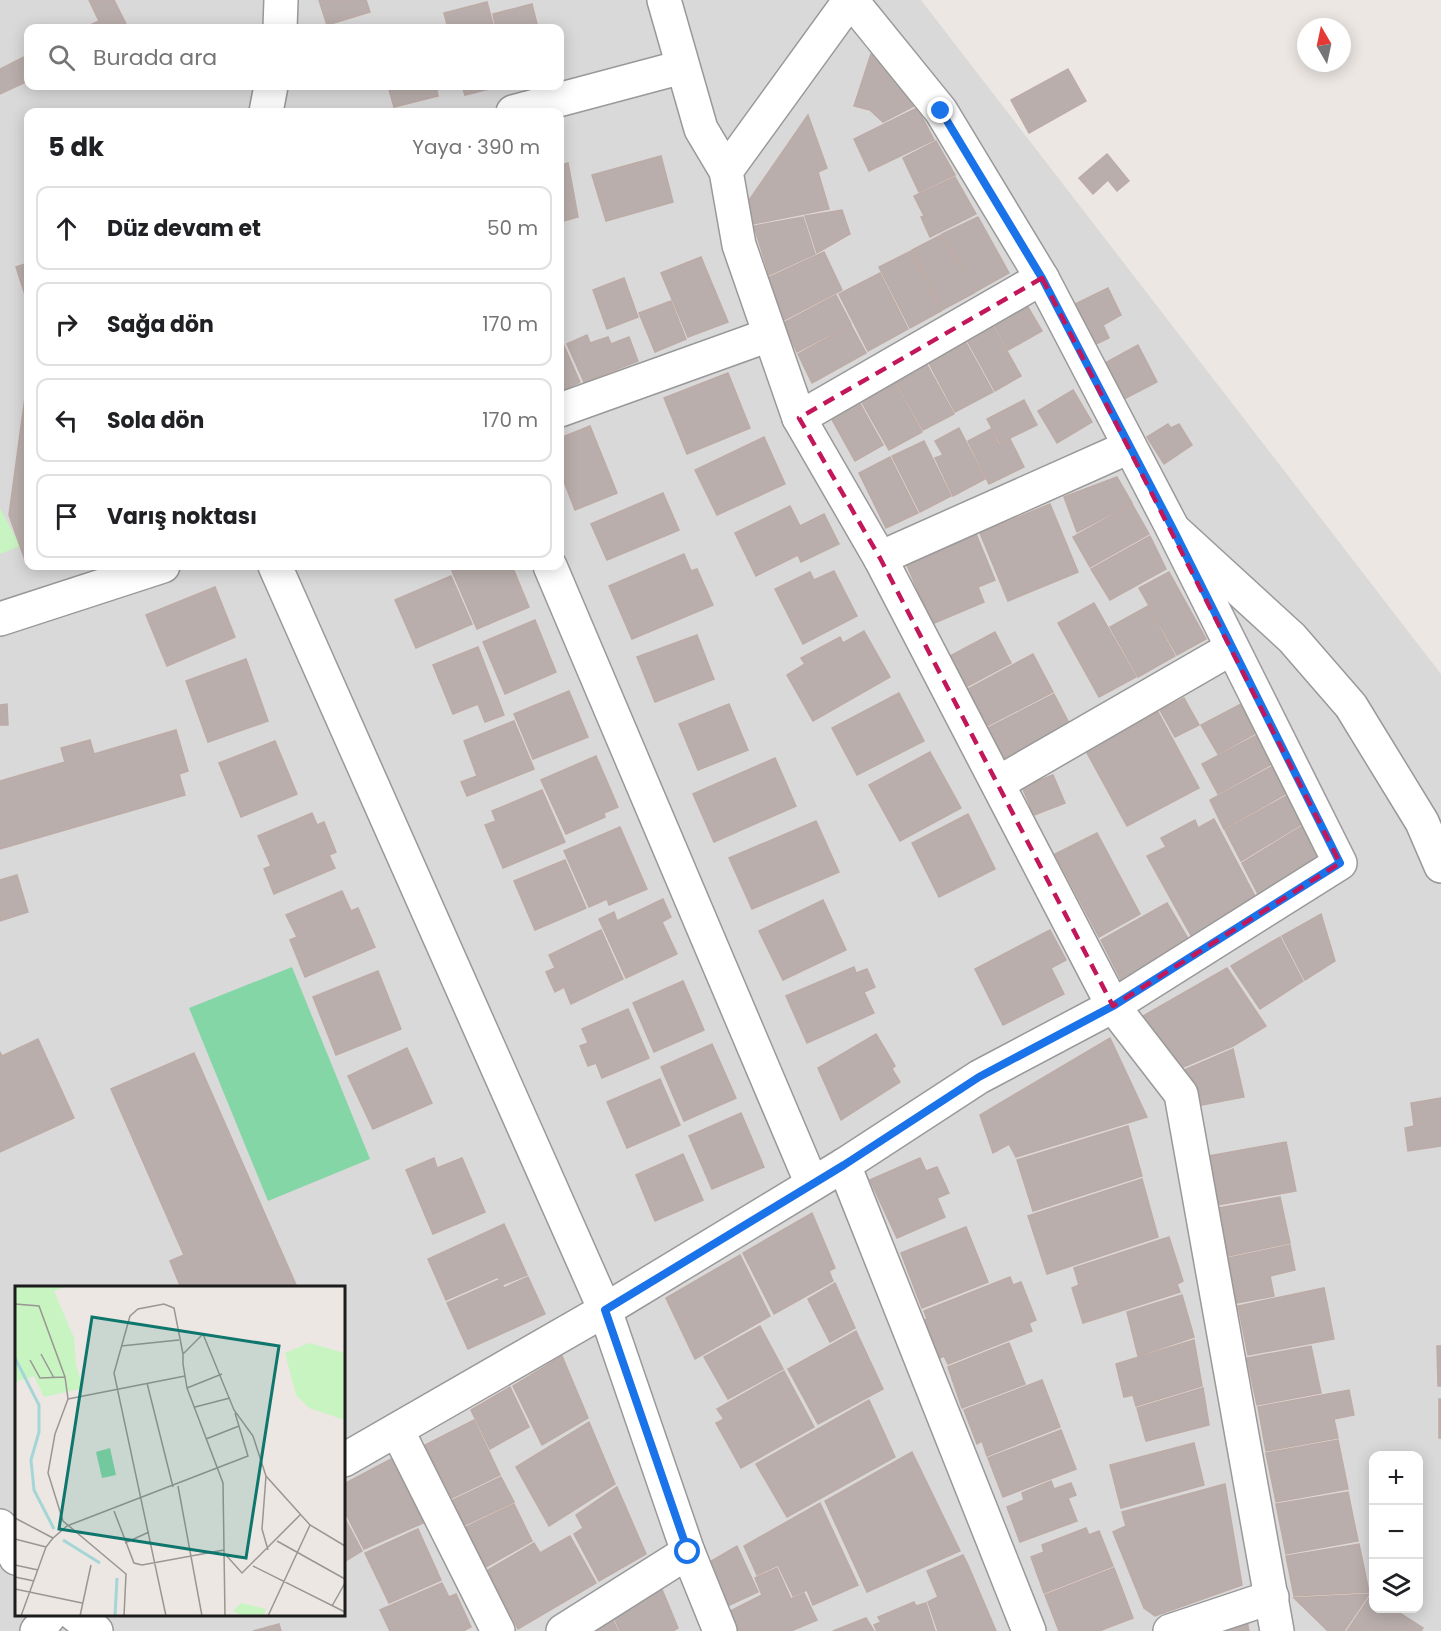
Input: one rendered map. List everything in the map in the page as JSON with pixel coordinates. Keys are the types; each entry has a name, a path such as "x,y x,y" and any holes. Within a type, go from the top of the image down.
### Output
{"street":[{"path":"280,24 281,0"},
{"path":"664,0 701,129 726,171 739,245 799,418 880,558 1113,1006 1181,1094 1279,1619 1170,1631"},
{"path":"345,1459 605,1310 844,1165 979,1077 1113,1006 1340,863 1173,529 1042,278 941,111 851,0 726,171"},
{"path":"528,108 682,67"},
{"path":"267,108 270,90"},
{"path":"799,418 1042,278"},
{"path":"564,409 769,335"},
{"path":"880,558 1129,447"},
{"path":"1173,529 1292,638 1351,706 1422,822 1441,866"},
{"path":"0,619 151,570"},
{"path":"276,570 605,1310 688,1552 720,1631"},
{"path":"551,570 812,1184"},
{"path":"998,783 1232,648"},
{"path":"844,1165 1029,1631"},
{"path":"397,1430 498,1631"},
{"path":"0,1526 15,1556"},
{"path":"563,1631 688,1552"},
{"path":"37,1631 49,1616"},
{"path":"77,1616 96,1631"}],"highlighted area":[{"path":"1042,278 1340,863 1113,1006 880,558 799,418"}],"shaded area":[{"path":"0,0 921,0 1441,674 1441,1631 0,1631"}],"green space":[{"path":"0,508 20,546 0,554"},
{"path":"292,967 370,1159 268,1201 189,1008"}],"building":[{"path":"89,0 114,0 126,24 93,24 99,21"},
{"path":"319,0 366,0 370,12 327,24"},
{"path":"487,2 493,24 447,24 444,13"},
{"path":"532,4 537,24 495,24 493,14"},
{"path":"871,54 889,56 916,105 883,122 870,110 854,106"},
{"path":"24,57 24,83 0,94 0,69"},
{"path":"1068,69 1086,101 1029,133 1011,100"},
{"path":"389,90 437,90 438,96 394,107"},
{"path":"463,90 485,90 465,95"},
{"path":"917,108 934,140 869,171 854,139"},
{"path":"808,115 827,168 818,172 829,209 748,225 743,209"},
{"path":"936,141 955,175 919,192 903,158"},
{"path":"1107,154 1129,181 1117,191 1108,180 1093,194 1079,178"},
{"path":"661,156 673,202 606,221 592,175"},
{"path":"568,163 578,217 564,221 564,164"},
{"path":"955,177 976,214 930,237 921,217 924,216 914,196"},
{"path":"842,210 850,234 817,253 805,216"},
{"path":"803,217 815,254 769,275 754,226"},
{"path":"978,217 1009,273 975,292 942,234"},
{"path":"941,235 974,293 942,310 912,250"},
{"path":"911,251 941,311 910,328 879,267"},
{"path":"824,252 842,290 782,321 763,280"},
{"path":"701,257 728,322 688,337 661,273"},
{"path":"24,264 24,292 16,267"},
{"path":"880,273 908,329 868,351 839,294"},
{"path":"624,278 638,317 607,329 593,290"},
{"path":"1108,288 1121,315 1103,325 1109,338 1092,346 1071,306"},
{"path":"836,295 851,324 797,352 783,323"},
{"path":"1022,297 1042,331 1008,350 989,315"},
{"path":"671,301 686,339 655,352 639,313"},
{"path":"988,317 1021,376 995,391 962,331"},
{"path":"851,325 866,353 812,383 798,354"},
{"path":"960,332 993,392 955,412 923,352"},
{"path":"587,335 590,343 608,337 611,344 629,337 638,361 584,382 567,344"},
{"path":"1138,345 1157,382 1124,399 1105,363"},
{"path":"564,346 580,382 564,389"},
{"path":"921,354 954,414 923,430 890,371"},
{"path":"889,372 922,432 889,450 855,390"},
{"path":"728,373 750,428 687,454 664,398"},
{"path":"1073,390 1092,422 1057,443 1038,411"},
{"path":"853,391 883,445 855,461 825,407"},
{"path":"1024,400 1037,425 1000,443 987,419"},
{"path":"24,404 24,558 9,515"},
{"path":"1168,424 1171,428 1179,424 1192,445 1164,464 1147,437"},
{"path":"590,426 617,493 575,510 564,481 564,436"},
{"path":"959,428 985,479 953,496 935,458 943,455 935,441"},
{"path":"991,429 999,445 1010,439 1024,467 989,484 968,441"},
{"path":"764,437 785,484 717,515 695,470"},
{"path":"924,441 951,496 920,512 892,456"},
{"path":"890,457 918,513 886,528 859,473"},
{"path":"1117,477 1132,503 1077,532 1064,497"},
{"path":"663,493 679,530 607,560 591,524"},
{"path":"1050,504 1078,572 1008,601 980,533"},
{"path":"1132,504 1149,534 1090,567 1073,537"},
{"path":"790,506 800,526 824,514 839,544 801,562 798,555 756,576 735,533"},
{"path":"976,534 995,580 978,587 984,602 932,624 906,563"},
{"path":"1150,536 1166,569 1110,600 1091,569"},
{"path":"684,554 691,571 697,569 713,605 632,639 609,586"},
{"path":"514,570 529,607 477,629 452,571"},
{"path":"834,571 857,616 803,644 775,589 810,572 814,580"},
{"path":"1169,572 1206,639 1177,655 1139,588"},
{"path":"451,576 472,624 416,648 395,600"},
{"path":"215,587 235,637 167,666 146,615"},
{"path":"1094,603 1136,677 1099,697 1058,623"},
{"path":"1148,606 1175,656 1138,677 1110,627"},
{"path":"535,620 556,672 505,694 483,642"},
{"path":"864,631 890,677 813,721 787,675 805,664 801,658 840,637 843,643"},
{"path":"995,632 1011,663 966,687 950,656"},
{"path":"697,635 714,679 655,702 637,657"},
{"path":"478,647 504,715 485,722 478,704 453,714 433,665"},
{"path":"1033,654 1053,692 987,726 968,689"},
{"path":"246,659 268,721 208,742 186,681"},
{"path":"569,691 588,737 533,759 514,714"},
{"path":"899,693 924,741 857,775 832,728"},
{"path":"1054,694 1070,725 998,762 982,731"},
{"path":"1184,698 1199,725 1175,737 1160,710"},
{"path":"7,704 8,725 0,725 0,705"},
{"path":"729,704 748,750 698,770 679,724"},
{"path":"1241,704 1256,733 1218,754 1201,725"},
{"path":"1158,712 1199,788 1127,826 1086,751"},
{"path":"514,721 534,769 467,796 461,782 477,776 464,741"},
{"path":"176,730 188,771 179,774 185,795 0,849 0,781 65,762 61,748 90,740 94,754"},
{"path":"1257,735 1272,764 1218,794 1202,764"},
{"path":"275,741 297,794 241,817 219,763"},
{"path":"930,752 961,808 900,841 869,785"},
{"path":"596,756 618,807 604,813 605,817 566,834 541,780"},
{"path":"775,758 796,806 714,842 693,794"},
{"path":"1273,766 1287,793 1224,829 1210,800"},
{"path":"1053,775 1065,803 1034,815 1022,787"},
{"path":"542,790 565,842 503,868 485,825 496,821 492,811"},
{"path":"1288,795 1302,824 1241,861 1225,830"},
{"path":"312,813 317,825 324,822 336,852 329,855 335,868 274,894 264,869 271,866 258,836"},
{"path":"968,814 995,869 939,897 912,843"},
{"path":"1214,819 1257,900 1193,939 1147,856 1166,847 1161,838 1195,820 1198,828"},
{"path":"816,821 839,872 752,909 729,858"},
{"path":"1304,825 1322,862 1261,900 1242,863"},
{"path":"620,827 647,889 609,905 607,899 589,907 564,851"},
{"path":"1097,833 1140,914 1099,937 1055,854"},
{"path":"565,860 586,908 535,930 514,881"},
{"path":"17,875 28,912 0,921 0,880"},
{"path":"342,891 351,911 358,908 375,947 305,977 290,940 297,937 286,915"},
{"path":"663,899 671,917 662,922 677,954 626,978 599,919 614,912 617,921"},
{"path":"823,900 846,950 783,980 759,931"},
{"path":"1167,903 1190,942 1123,984 1101,940"},
{"path":"1321,914 1335,961 1305,980 1282,936"},
{"path":"601,930 623,979 571,1004 564,987 555,992 546,972 555,968 549,955"},
{"path":"1050,930 1066,960 1051,968 1064,994 1003,1025 975,969"},
{"path":"1280,937 1303,981 1260,1009 1231,966"},
{"path":"854,967 856,973 867,969 875,987 864,992 874,1013 807,1043 786,996"},
{"path":"1227,968 1266,1026 1233,1046 1176,1070 1143,1016"},
{"path":"378,971 401,1029 336,1055 313,997"},
{"path":"683,981 704,1030 654,1052 633,1003"},
{"path":"628,1009 649,1058 602,1078 596,1063 588,1066 580,1046 588,1043 582,1029"},
{"path":"876,1034 895,1066 892,1069 900,1082 841,1120 818,1068"},
{"path":"1110,1038 1147,1117 1016,1157 1009,1144 993,1153 980,1115"},
{"path":"38,1039 74,1118 0,1152 0,1052 2,1056"},
{"path":"712,1044 736,1098 684,1121 661,1067"},
{"path":"407,1048 432,1103 373,1129 348,1076"},
{"path":"1233,1049 1244,1097 1197,1106 1177,1073"},
{"path":"194,1053 297,1286 180,1286 170,1261 184,1255 111,1089"},
{"path":"660,1079 680,1125 627,1148 607,1102"},
{"path":"1441,1098 1441,1146 1408,1151 1405,1128 1414,1126 1411,1103"},
{"path":"741,1113 764,1167 712,1189 689,1136"},
{"path":"1128,1126 1142,1176 1033,1211 1017,1160"},
{"path":"1286,1142 1296,1191 1218,1205 1208,1156"},
{"path":"683,1154 703,1200 655,1221 636,1175"},
{"path":"434,1158 437,1168 462,1158 485,1212 433,1234 406,1170"},
{"path":"920,1158 926,1171 937,1167 949,1193 937,1198 945,1217 897,1238 870,1180"},
{"path":"1142,1179 1158,1237 1047,1274 1028,1216"},
{"path":"1280,1197 1290,1243 1228,1256 1218,1208"},
{"path":"812,1213 835,1268 829,1271 833,1281 774,1314 743,1253"},
{"path":"504,1224 527,1275 502,1285 498,1277 446,1300 428,1259"},
{"path":"966,1227 988,1282 922,1308 901,1253"},
{"path":"1169,1237 1183,1281 1177,1284 1180,1292 1083,1323 1072,1288 1079,1285 1074,1268"},
{"path":"1290,1245 1295,1270 1270,1276 1274,1296 1237,1303 1228,1258"},
{"path":"740,1255 770,1316 695,1359 666,1298"},
{"path":"528,1277 545,1314 468,1349 447,1303 499,1280 504,1288"},
{"path":"1010,1277 1013,1285 1021,1282 1036,1320 1029,1323 1032,1331 948,1364 944,1356 936,1360 921,1322 927,1319 924,1311"},
{"path":"835,1283 855,1328 830,1342 808,1299"},
{"path":"1324,1288 1334,1339 1248,1355 1238,1306"},
{"path":"1182,1295 1194,1337 1138,1356 1127,1312"},
{"path":"760,1326 783,1369 728,1399 704,1357"},
{"path":"856,1331 883,1389 818,1424 788,1369"},
{"path":"1194,1340 1202,1386 1136,1406 1133,1395 1124,1397 1116,1364"},
{"path":"1009,1343 1025,1384 962,1408 948,1367"},
{"path":"1311,1346 1321,1393 1257,1405 1247,1358"},
{"path":"1437,1346 1441,1346 1441,1386 1438,1386"},
{"path":"562,1356 588,1418 542,1445 513,1386"},
{"path":"784,1371 814,1427 741,1468 716,1423 724,1419 717,1409"},
{"path":"1042,1380 1060,1427 987,1456 982,1441 977,1444 964,1410"},
{"path":"510,1387 529,1427 490,1449 471,1410"},
{"path":"1203,1388 1209,1425 1146,1441 1137,1408"},
{"path":"1349,1390 1354,1415 1334,1419 1338,1438 1266,1451 1258,1407"},
{"path":"1439,1399 1441,1399 1441,1438 1439,1438"},
{"path":"869,1400 895,1457 787,1517 756,1464"},
{"path":"474,1420 500,1475 452,1498 425,1445"},
{"path":"589,1422 615,1484 549,1526 516,1467"},
{"path":"1061,1430 1076,1469 1003,1497 988,1458"},
{"path":"1338,1440 1348,1489 1276,1502 1266,1453"},
{"path":"1194,1443 1204,1485 1121,1508 1110,1465"},
{"path":"912,1452 960,1551 867,1592 825,1501"},
{"path":"393,1458 423,1523 364,1549 345,1512 345,1483"},
{"path":"501,1477 514,1502 465,1525 453,1500"},
{"path":"1051,1481 1054,1489 1071,1483 1076,1495 1068,1498 1077,1521 1020,1542 1007,1507 1024,1500 1022,1493"},
{"path":"1225,1484 1242,1585 1155,1616 1144,1608 1113,1532 1126,1526 1122,1512"},
{"path":"617,1487 646,1554 599,1581 574,1534 583,1528 576,1515"},
{"path":"1348,1492 1358,1541 1286,1554 1276,1504"},
{"path":"820,1503 858,1585 813,1605 807,1590 793,1596 778,1565 757,1575 744,1546"},
{"path":"514,1504 532,1541 486,1567 466,1527"},
{"path":"345,1519 362,1551 345,1561"},
{"path":"1086,1528 1089,1535 1099,1531 1113,1566 1044,1593 1031,1557 1044,1552 1042,1545"},
{"path":"418,1529 441,1580 389,1603 365,1553"},
{"path":"570,1536 596,1583 518,1629 488,1570 534,1543 540,1553"},
{"path":"1359,1544 1369,1592 1294,1596 1286,1556"},
{"path":"737,1546 758,1592 719,1610 701,1567"},
{"path":"963,1555 996,1631 938,1631 928,1602 938,1597 927,1571"},
{"path":"777,1568 791,1599 804,1593 817,1620 791,1631 732,1631 724,1614 762,1595 755,1578"},
{"path":"1114,1568 1133,1618 1099,1631 1059,1631 1045,1595"},
{"path":"442,1583 449,1597 456,1594 471,1627 463,1631 390,1631 380,1610"},
{"path":"661,1587 678,1628 673,1631 620,1631 613,1615"},
{"path":"1369,1594 1344,1631 1328,1631 1294,1598"},
{"path":"1369,1598 1369,1613 1400,1613 1423,1628 1421,1631 1347,1631"},
{"path":"914,1602 916,1606 926,1603 935,1631 877,1631 874,1625 881,1622 878,1617"},
{"path":"611,1616 618,1631 586,1631"},
{"path":"866,1618 874,1631 833,1631"},
{"path":"1247,1621 1249,1631 1219,1631"},
{"path":"279,1624 281,1631 253,1631"}],"route":[{"path":"688,1552 605,1310 844,1165 979,1077 1113,1006 1340,863 1173,529 1042,278 941,111"}]}
